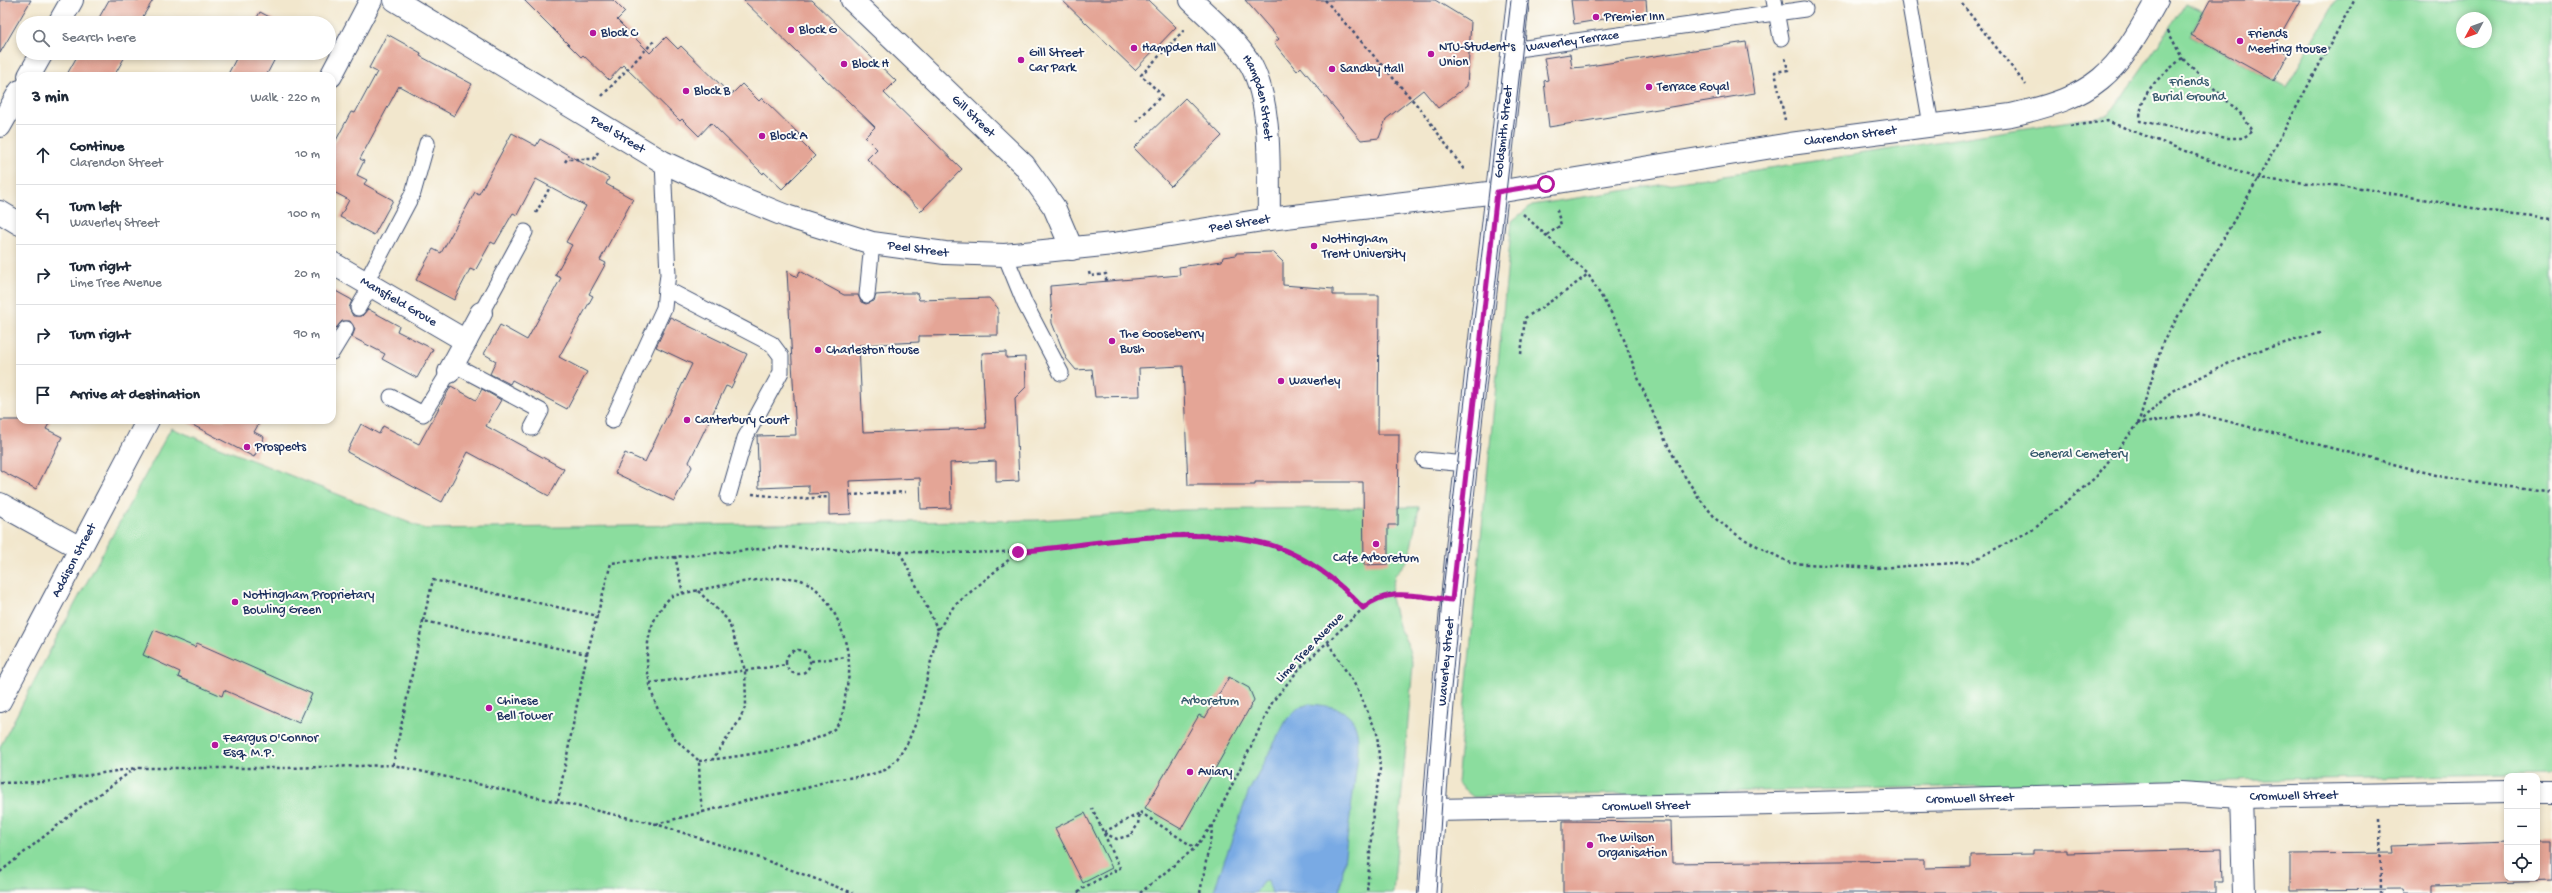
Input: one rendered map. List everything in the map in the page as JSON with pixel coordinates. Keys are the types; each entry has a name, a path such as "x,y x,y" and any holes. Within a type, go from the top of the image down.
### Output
{"street":[{"path":"63,16 72,0"},
{"path":"333,72 371,0"},
{"name":"Peel Street","path":"395,0 663,162 732,194 779,213 872,243 945,253 1005,255 1072,249 1269,219 1495,192"},
{"name":"Gill Street","path":"852,0 1024,166 1054,207 1072,249"},
{"name":"Goldsmith Street","path":"1495,192 1518,0"},
{"name":"Hampden Street","path":"1197,5 1237,45 1251,66 1261,96 1268,139 1269,219"},
{"name":"Clarendon Street","path":"1495,192 1790,144 2011,114 2044,107 2063,101 2100,81 2120,61 2152,9"},
{"path":"31,72 38,60"},
{"path":"0,126 16,98"},
{"name":"Waverley Street","path":"1429,893 1434,810 1452,600 1495,192"},
{"path":"0,212 16,222"},
{"name":"Mansfield Grove","path":"336,265 466,341"},
{"path":"451,368 481,313"},
{"name":"Addison Street","path":"0,701 146,424"},
{"path":"0,504 80,548"},
{"name":"Cromwell Street","path":"1434,810 1776,804 2181,793 2241,798 2504,792"},
{"path":"2540,792 2552,792"},
{"path":"2241,798 2244,893"}],"lane":[{"path":"1909,0 1931,125"},
{"name":"Waverley Terrace","path":"1512,50 1775,7 1805,9"},
{"path":"1775,7 1781,38"},
{"path":"358,308 368,284 413,193 427,143"},
{"path":"612,421 664,308 668,275 663,162"},
{"path":"481,313 525,232"},
{"path":"867,295 872,243"},
{"path":"1005,255 1025,304 1061,373"},
{"path":"666,289 772,344 781,356 781,372 745,438 729,490"},
{"path":"336,345 346,329"},
{"path":"391,397 423,414 451,368 541,411 532,428"},
{"path":"1424,460 1466,464"}],"path":[{"path":"1325,0 1495,192 1547,235 1588,274 1619,326 1640,383 1665,440 1682,472 1699,498 1717,520 1740,537 1790,563 1877,568 1970,562 2034,529 2096,477 2138,424 2172,391 2250,353 2323,332"},
{"path":"2138,424 2163,342 2258,179 2354,0"},
{"path":"1962,4 2044,107"},
{"path":"1136,122 1162,95 1141,75 1197,5"},
{"path":"2152,9 2168,31 2182,58 2241,114 2253,132 2243,138 2227,138 2140,121 2140,112 2147,90 2182,58"},
{"path":"585,115 655,40"},
{"path":"1788,70 1775,72 1790,144"},
{"path":"2068,127 2106,121 2258,179 2354,187 2489,211 2552,218"},
{"path":"565,162 567,160 594,159 597,153"},
{"path":"525,232 550,187"},
{"path":"1547,235 1561,224 1555,205 1563,204"},
{"path":"1090,276 1106,274 1106,281"},
{"path":"1521,354 1525,318 1565,292 1588,274"},
{"path":"2138,424 2199,414 2444,477 2552,493"},
{"path":"729,490 756,496 798,499 829,497"},
{"path":"850,495 906,492"},
{"path":"558,800 588,654 610,563 780,547 900,552 1018,552 1156,537 1195,536 1246,539 1277,548 1302,559 1344,588 1363,608"},
{"path":"900,552 938,630"},
{"path":"656,824 757,798 807,788 829,780 866,776 885,770 897,759 907,744 918,718 938,630 954,606 1018,552"},
{"path":"675,556 683,593"},
{"path":"699,761 713,760 805,742 834,728 843,715 849,673 840,622 827,599 815,588 800,580 776,577 683,593 672,596 660,606 655,619 646,660 650,683 656,705 671,734 699,761 700,794 703,813"},
{"path":"393,765 433,580 598,616"},
{"path":"698,591 728,620 746,670 746,705 739,721 713,760"},
{"name":"Lime Tree Avenue","path":"1140,893 1195,848 1213,824 1273,701 1300,668 1328,643 1363,608 1371,601 1390,594 1452,600"},
{"path":"423,621 588,654"},
{"path":"1328,643 1357,688 1377,733 1380,769 1373,812 1367,893"},
{"path":"797,649 806,652 811,662 808,670 800,674 791,671 786,665 789,654 797,649"},
{"path":"811,662 847,657"},
{"path":"650,683 786,665"},
{"path":"0,783 44,782 136,768 287,768 393,765 558,800 656,824 757,857 853,893"},
{"path":"0,872 78,809 136,768"},
{"path":"2380,795 2382,893"},
{"path":"1078,893 1082,888 1120,868 1092,808"},
{"path":"1103,832 1117,839 1131,835 1138,824 1140,812"},
{"path":"1103,832 1140,812"},
{"path":"1140,812 1195,848"},
{"path":"1200,893 1213,824"}],"green space":[{"name":"General Cemetery","path":"2336,0 2552,0 2552,774 2504,773 2504,775 1473,797 1457,783 1512,221 1532,205 2109,115 2186,3 2203,11 2190,35 2286,88"},
{"name":"Arboretum","path":"171,428 425,529 1038,520 1181,510 1419,507 1409,558 1395,575 1390,594 1398,626 1407,643 1413,665 1393,893 0,893 0,747 58,635"}],"water":[{"path":"1309,704 1336,708 1345,712 1351,718 1358,736 1357,763 1340,893 1272,893 1268,881 1263,882 1255,893 1213,893 1249,791 1287,719 1298,708"}],"building":[{"path":"0,0 31,0 22,16 16,16 16,26 0,53"},
{"path":"109,0 153,0 143,16 100,16"},
{"path":"524,0 613,0 625,12 617,20 650,53 666,37 678,49 681,46 731,95 742,84 759,101 762,98 800,135 797,138 815,156 782,189 764,172 763,174 711,123 699,136 682,119 680,121 623,65 609,80 583,55 581,57"},
{"path":"743,0 812,0 896,81 884,93 962,169 921,211 867,159 877,149 865,137 875,127"},
{"name":"Hampden Hall","path":"1062,0 1148,0 1176,27 1135,70"},
{"path":"1245,0 1435,0 1471,22 1467,86 1438,108 1423,90 1386,119 1379,138 1361,140 1301,67 1297,71 1274,43 1279,39"},
{"name":"Premier Inn","path":"1571,0 1646,0 1647,12 1574,24"},
{"name":"Friends Meeting House","path":"2210,0 2300,0 2274,46 2288,54 2274,81 2191,35"},
{"path":"260,12 268,16 258,16"},
{"path":"387,34 421,53 420,56 472,84 454,116 399,86 360,159 364,161 357,175 367,180 364,184 393,200 374,235 340,217 349,200 336,193 336,140 351,112 355,113 377,72 369,68"},
{"name":"Terrace Royal","path":"1746,42 1755,93 1549,127 1544,81 1548,80 1544,58 1570,54 1572,68"},
{"path":"75,60 123,60 116,72 68,72"},
{"path":"235,60 274,60 268,72 229,72"},
{"path":"1185,98 1222,136 1171,186 1134,148"},
{"path":"512,133 536,146 540,139 609,178 606,184 633,199 600,260 606,263 589,294 593,296 559,357 587,372 567,409 512,380 510,384 490,374 496,361 484,354 500,325 527,340 561,278 555,275 572,245 566,242 586,206 536,179 517,215 513,213 495,244 491,242 475,271 470,269 454,300 416,280 433,249 441,253 475,192 479,194"},
{"name":"Waverley","path":"1273,252 1283,262 1283,285 1333,289 1333,295 1379,295 1378,434 1399,434 1398,525 1388,525 1388,564 1364,565 1363,482 1255,482 1255,485 1188,485 1183,366 1139,368 1140,396 1095,397 1092,369 1076,370 1066,358 1052,323 1050,286 1180,275 1179,267 1222,261 1223,257 1236,255 1236,253"},
{"path":"787,271 797,277 800,271 844,295 858,295 861,302 866,304 874,301 876,295 904,293 917,293 919,300 989,298 998,308 998,335 919,336 919,342 859,345 863,432 986,428 982,353 1006,352 1006,358 1025,357 1026,387 1015,398 1019,481 996,482 996,461 950,463 951,508 921,509 920,478 849,481 851,514 829,515 829,493 809,494 809,486 759,488 757,436 796,435"},
{"path":"336,291 352,300 349,308 353,316 362,316 368,309 399,326 397,331 433,349 417,378 382,359 385,354 352,337 355,329 350,321 342,321 336,328"},
{"name":"Canterbury Court","path":"670,317 747,354 731,388 726,386 689,462 692,467 674,501 615,473 625,453 645,462 692,364 656,347"},
{"path":"451,386 476,400 482,389 501,400 486,426 564,469 549,496 468,452 442,502 347,452 361,424 379,434 383,426 419,444"},
{"path":"0,420 16,420 16,424 49,424 46,429 62,437 36,489 0,470"},
{"name":"Prospects","path":"191,424 259,424 254,432 264,437 254,457"},
{"path":"154,630 195,647 197,643 312,694 299,723 224,690 222,696 178,677 180,672 143,655"},
{"name":"Aviary","path":"1229,677 1249,688 1254,700 1181,829 1145,808 1199,715 1205,718"},
{"path":"1085,813 1112,868 1083,883 1055,828"},
{"path":"1563,821 1671,822 1672,863 1924,860 1924,868 1971,867 1971,855 2033,854 2033,850 2067,850 2067,853 2221,849 2222,882 2215,882 2215,893 1563,893"},
{"path":"2540,841 2552,841 2552,881 2433,885 2433,893 2404,893 2403,889 2290,890 2290,854 2394,853 2393,846 2504,842 2504,881 2540,881"}],"tram line":[{"path":"1419,893 1442,599 1511,0"},
{"path":"1436,893 1446,739 1462,577 1528,0"}],"place":[{"name":"Premier Inn","path":"1596,17"},
{"name":"Block G","path":"791,30"},
{"name":"Block C","path":"593,33"},
{"name":"Friends Meeting House","path":"2240,41"},
{"name":"Hampden Hall","path":"1134,48"},
{"name":"NTU-Student's Union","path":"1431,54"},
{"name":"Gill Street Car Park","path":"1021,60"},
{"name":"Block H","path":"844,64"},
{"name":"Sandby Hall","path":"1332,69"},
{"name":"Terrace Royal","path":"1649,87"},
{"name":"Block B","path":"686,91"},
{"name":"Block A","path":"762,136"},
{"name":"Nottingham Trent University","path":"1314,246"},
{"name":"The Gooseberry Bush","path":"1112,341"},
{"name":"Charleston House","path":"818,350"},
{"name":"Waverley","path":"1281,381"},
{"name":"Canterbury Court","path":"687,420"},
{"name":"Prospects","path":"247,447"},
{"name":"Cafe Arboretum","path":"1376,544"},
{"name":"Nottingham Proprietary Bowling Green","path":"235,602"},
{"name":"Chinese Bell Tower","path":"489,708"},
{"name":"Feargus O'Connor Esq. M.P.","path":"215,745"},
{"name":"Aviary","path":"1190,772"},
{"name":"The Wilson Organisation","path":"1590,845"}],"route":[{"path":"1018,552 1156,537 1195,536 1246,539 1277,548 1302,559 1344,588 1363,608 1371,601 1390,594 1452,600 1458,533 1497,192 1546,184"}],"park label":[{"name":"Friends Burial Ground","path":"2189,90"}]}
